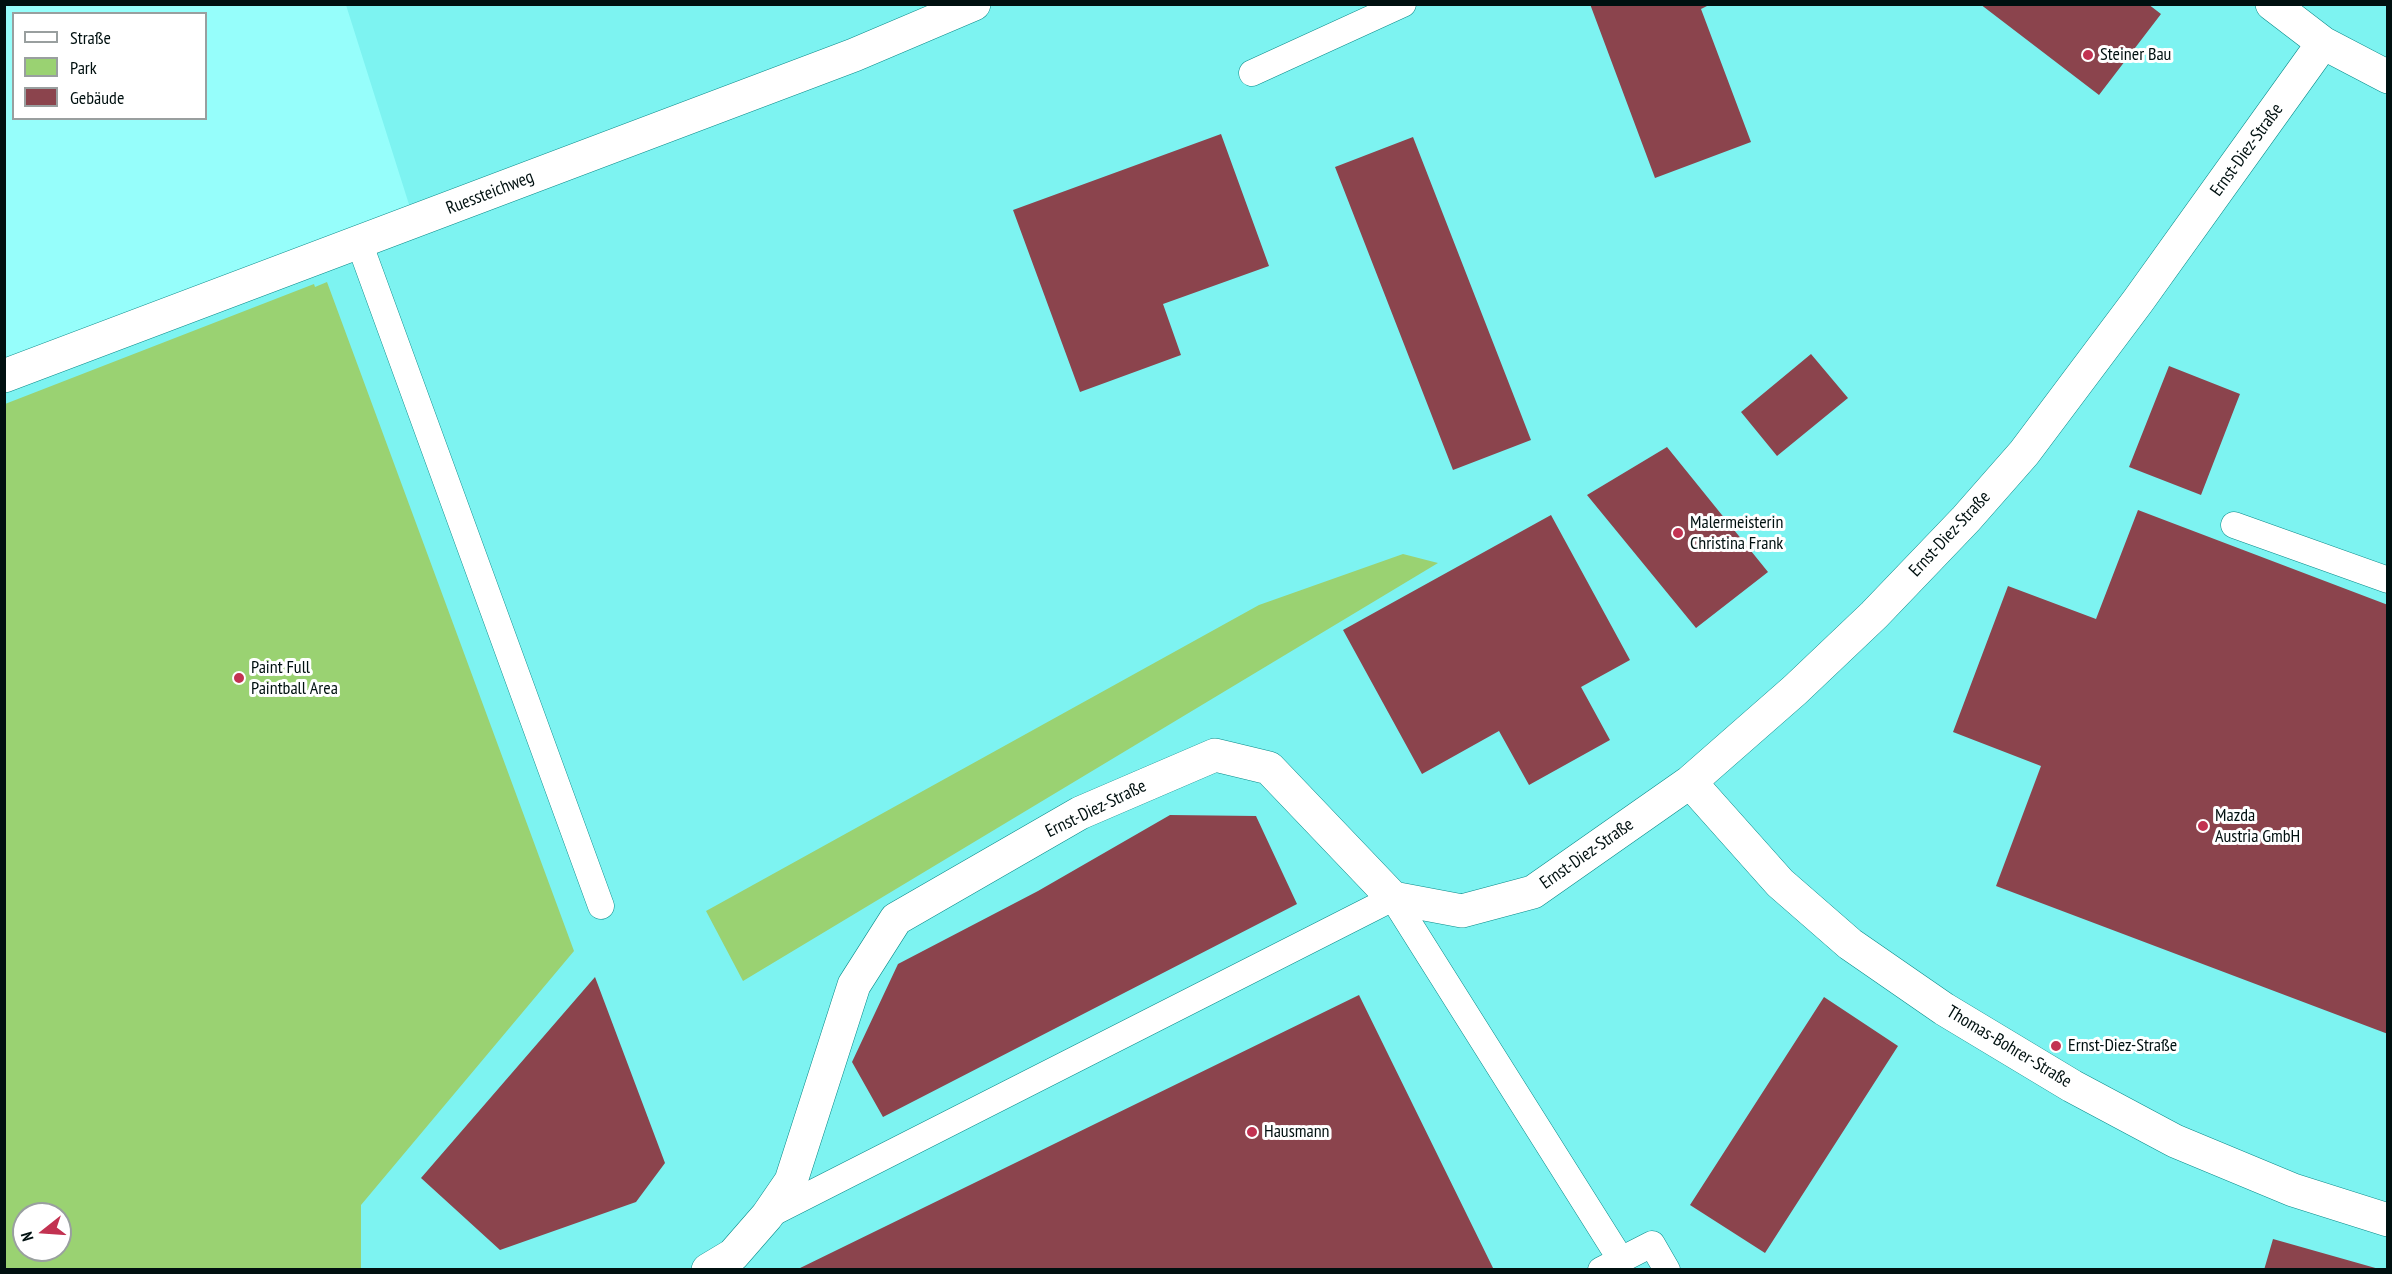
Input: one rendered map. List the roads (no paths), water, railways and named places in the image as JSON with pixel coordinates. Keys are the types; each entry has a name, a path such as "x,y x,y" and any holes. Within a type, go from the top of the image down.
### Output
{"street":[{"name":"Ruessteichweg","path":"4,376 854,55 974,4"},
{"path":"2272,4 2323,43 2388,77"},
{"name":"Ernst-Diez-Straße","path":"708,1269 733,1255 767,1216 790,1181 854,985 896,919 1080,813 1215,755 1269,768 1393,898 1462,911 1533,892 1690,782 1795,690 1874,615 1966,519 2024,453 2138,301 2323,43"},
{"name":"Thomas-Bohrer-Straße","path":"1690,782 1780,883 1850,944 1944,1009 2072,1086 2175,1141 2293,1191 2388,1220"}],"lane":[{"path":"1252,73 1403,4"},
{"path":"359,242 601,906"},
{"path":"2234,525 2388,580"},
{"path":"767,1216 1393,898 1611,1265 1652,1244 1666,1269"}],"place":[{"name":"Steiner Bau","path":"2088,55"},
{"name":"Malermeisterin Christina Frank","path":"1678,533"},
{"name":"Paint Full Paintball Area","path":"239,678"},
{"name":"Mazda Austria GmbH","path":"2203,826"},
{"name":"Ernst-Diez-Straße","path":"2056,1046"},
{"name":"Hausmann","path":"1252,1132"}]}
